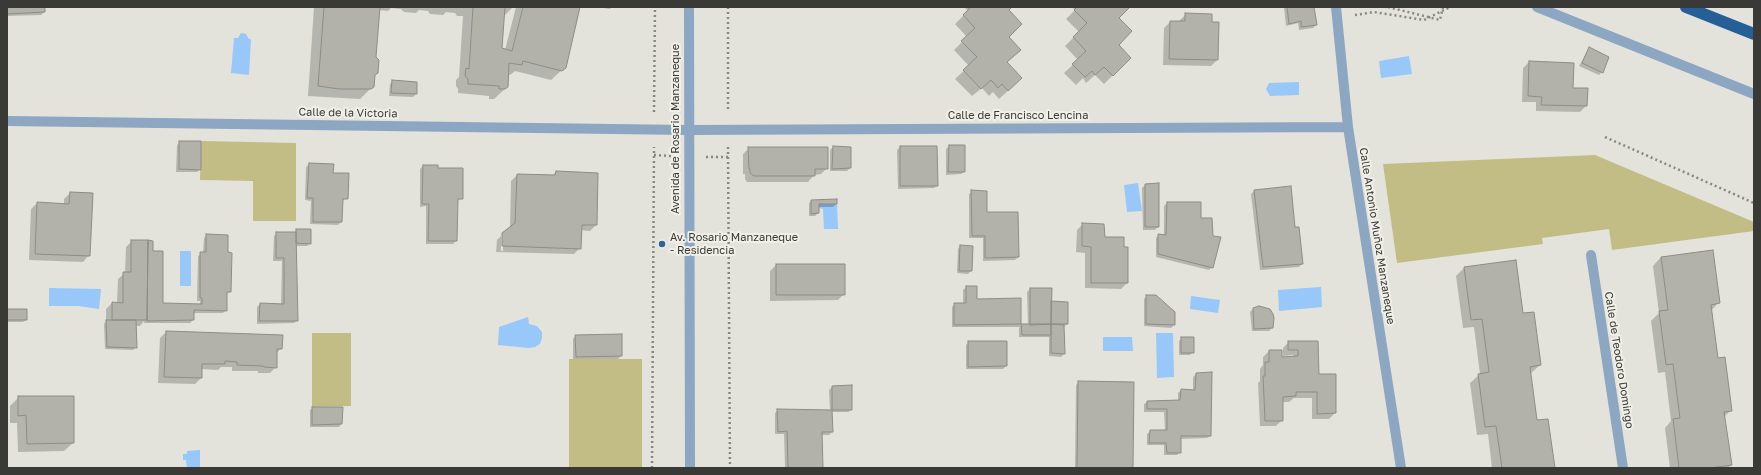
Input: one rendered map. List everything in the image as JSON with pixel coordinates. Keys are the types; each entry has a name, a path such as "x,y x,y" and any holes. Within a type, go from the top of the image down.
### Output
{"highway":[{"path":"1686,7 1754,34"}],"street":[{"name":"Avenida de Rosario Manzaneque","path":"689,7 688,130 690,468"},
{"name":"Calle Antonio Muñoz Manzaneque","path":"1336,7 1348,127 1401,468"},
{"path":"1537,7 1754,94"},
{"name":"Calle de la Victoria","path":"7,121 688,130"},
{"name":"Calle de Francisco Lencina","path":"688,130 1348,127"},
{"name":"Calle de Teodoro Domingo","path":"1591,255 1623,468"}],"path":[{"path":"652,468 655,7"},
{"path":"728,7 730,468"},
{"path":"1388,7 1440,20 1443,7"},
{"path":"1354,15 1374,12 1424,20 1450,7"},
{"path":"1605,138 1754,203"}],"shaded area":[{"path":"201,141 296,143 296,221 253,221 253,181 200,180"},
{"path":"1595,155 1754,222 1754,231 1612,250 1609,229 1542,238 1543,244 1397,263 1383,164"},
{"path":"312,333 351,333 351,406 312,407"},
{"path":"569,359 642,359 642,468 569,468"}],"water":[{"path":"241,33 246,34 249,39 251,39 249,75 231,73 234,38 238,38"},
{"path":"1409,56 1412,74 1381,78 1379,61"},
{"path":"1299,82 1299,95 1270,96 1266,89 1269,83"},
{"path":"1138,183 1142,211 1127,212 1124,185"},
{"path":"819,204 837,204 838,229 824,229 823,209 819,208"},
{"path":"180,251 191,251 191,286 180,286"},
{"path":"1321,287 1322,307 1279,311 1278,290"},
{"path":"49,288 101,289 99,309 78,306 49,306"},
{"path":"1191,296 1220,300 1218,313 1190,309"},
{"path":"528,317 529,324 537,326 542,332 540,344 529,348 498,345 499,327"},
{"path":"1156,333 1173,333 1174,377 1157,378"},
{"path":"1103,337 1132,337 1133,351 1103,351"},
{"path":"200,450 200,468 187,468 186,460 183,460 183,454 187,454 187,451"}],"building":[{"path":"7,7 45,7 45,12 7,14"},
{"path":"324,7 380,7 376,57 379,60 378,73 375,75 374,87 371,89 339,89 318,86"},
{"path":"473,7 505,7 502,48 512,51 523,7 580,7 566,68 562,71 523,61 522,65 509,63 508,87 505,89 499,89 499,86 468,84 468,79 465,76 466,68 469,69"},
{"path":"971,7 1012,7 1009,10 1022,24 1009,37 1021,50 1007,62 1022,78 1008,91 1002,84 998,88 991,80 981,89 963,70 977,57 961,41 975,28 963,15"},
{"path":"1077,7 1130,7 1119,18 1132,31 1119,45 1131,58 1113,76 1104,67 1095,75 1092,71 1085,77 1072,64 1086,51 1073,37 1087,23 1074,10"},
{"path":"1287,7 1314,7 1317,25 1301,27 1301,21 1289,24"},
{"path":"1185,13 1212,14 1212,22 1219,22 1218,60 1169,59 1170,21 1185,21"},
{"path":"1589,47 1609,57 1603,73 1582,63"},
{"path":"1529,61 1574,63 1573,88 1588,88 1587,106 1541,105 1542,97 1528,96"},
{"path":"392,80 417,82 417,94 391,93"},
{"path":"179,141 201,141 201,170 179,169"},
{"path":"949,145 965,145 965,172 948,172"},
{"path":"833,146 851,147 851,168 832,169"},
{"path":"900,146 937,146 938,186 900,186"},
{"path":"748,147 828,147 828,169 815,169 815,176 754,176 750,173 749,169"},
{"path":"309,163 334,164 333,173 349,173 348,199 343,199 342,222 313,222 313,198 307,198"},
{"path":"423,165 438,165 438,168 463,168 463,199 458,199 457,241 428,241 429,204 422,204"},
{"path":"556,171 598,173 597,225 582,225 581,249 502,246 502,233 515,223 517,174 555,175"},
{"path":"1159,183 1159,227 1145,227 1145,184"},
{"path":"1291,186 1295,227 1299,227 1303,264 1263,267 1254,190"},
{"path":"971,190 987,191 987,212 1018,212 1019,257 985,258 985,236 972,236"},
{"path":"70,192 93,193 90,256 35,254 37,202 69,204"},
{"path":"837,199 837,204 819,204 819,213 811,214 811,200"},
{"path":"1167,202 1201,202 1201,218 1212,218 1213,236 1221,237 1213,268 1158,254 1158,234 1166,235"},
{"path":"1082,223 1104,224 1105,237 1124,237 1124,247 1128,247 1128,283 1091,283 1091,247 1082,246"},
{"path":"296,229 311,229 311,244 296,243"},
{"path":"276,232 296,232 298,321 259,321 260,303 284,304 284,258 276,258"},
{"path":"206,234 228,235 228,252 232,253 231,292 227,292 227,311 194,310 194,320 147,321 148,240 153,241 153,251 163,251 163,303 202,304 202,298 200,298 200,252 206,252"},
{"path":"131,240 148,240 147,320 112,320 112,302 123,303 123,272 131,272"},
{"path":"960,245 973,246 972,271 959,271"},
{"path":"1713,250 1720,303 1711,305 1718,358 1725,357 1732,411 1724,412 1732,465 1710,468 1679,468 1673,419 1680,418 1673,364 1666,365 1659,311 1668,310 1661,257"},
{"path":"1516,260 1523,313 1534,312 1541,365 1530,367 1537,420 1548,419 1555,468 1502,468 1496,426 1485,427 1478,374 1489,372 1482,319 1471,320 1464,267"},
{"path":"776,264 845,264 845,295 776,295"},
{"path":"966,286 977,286 977,299 1021,298 1021,324 954,325 954,303 966,303"},
{"path":"1030,288 1052,288 1051,324 1030,325"},
{"path":"1146,295 1156,295 1175,312 1175,325 1146,324"},
{"path":"1051,301 1068,302 1068,324 1051,324"},
{"path":"1259,306 1270,309 1274,318 1273,328 1254,329 1253,308"},
{"path":"7,309 27,309 27,320 7,320"},
{"path":"106,320 136,320 137,348 107,347"},
{"path":"1021,324 1051,324 1051,335 1022,335"},
{"path":"1051,324 1064,325 1065,354 1051,353"},
{"path":"166,331 283,335 282,349 277,349 277,368 237,365 237,362 225,361 225,364 202,364 202,378 164,377"},
{"path":"622,334 622,356 576,357 575,335"},
{"path":"1181,337 1194,337 1194,353 1181,353"},
{"path":"968,341 1007,341 1007,366 968,367"},
{"path":"1288,341 1318,341 1319,374 1336,374 1336,413 1317,414 1317,392 1296,392 1296,396 1283,397 1283,421 1265,421 1263,376 1265,376 1265,362 1269,362 1269,350 1282,350 1282,357 1298,356 1298,350 1288,350"},
{"path":"1212,372 1211,436 1181,436 1181,453 1167,453 1166,443 1149,443 1150,430 1167,430 1167,409 1147,409 1147,401 1180,400 1181,389 1195,390 1196,373"},
{"path":"1078,381 1134,382 1133,468 1077,468"},
{"path":"852,385 852,410 832,410 832,386"},
{"path":"18,396 74,396 74,443 27,444 26,415 18,416"},
{"path":"312,407 343,407 342,424 312,425"},
{"path":"777,409 832,410 833,432 822,432 823,468 788,468 787,431 778,432"}],"place":[{"name":"Av. Rosario Manzaneque - Residencia","path":"662,244"}]}
